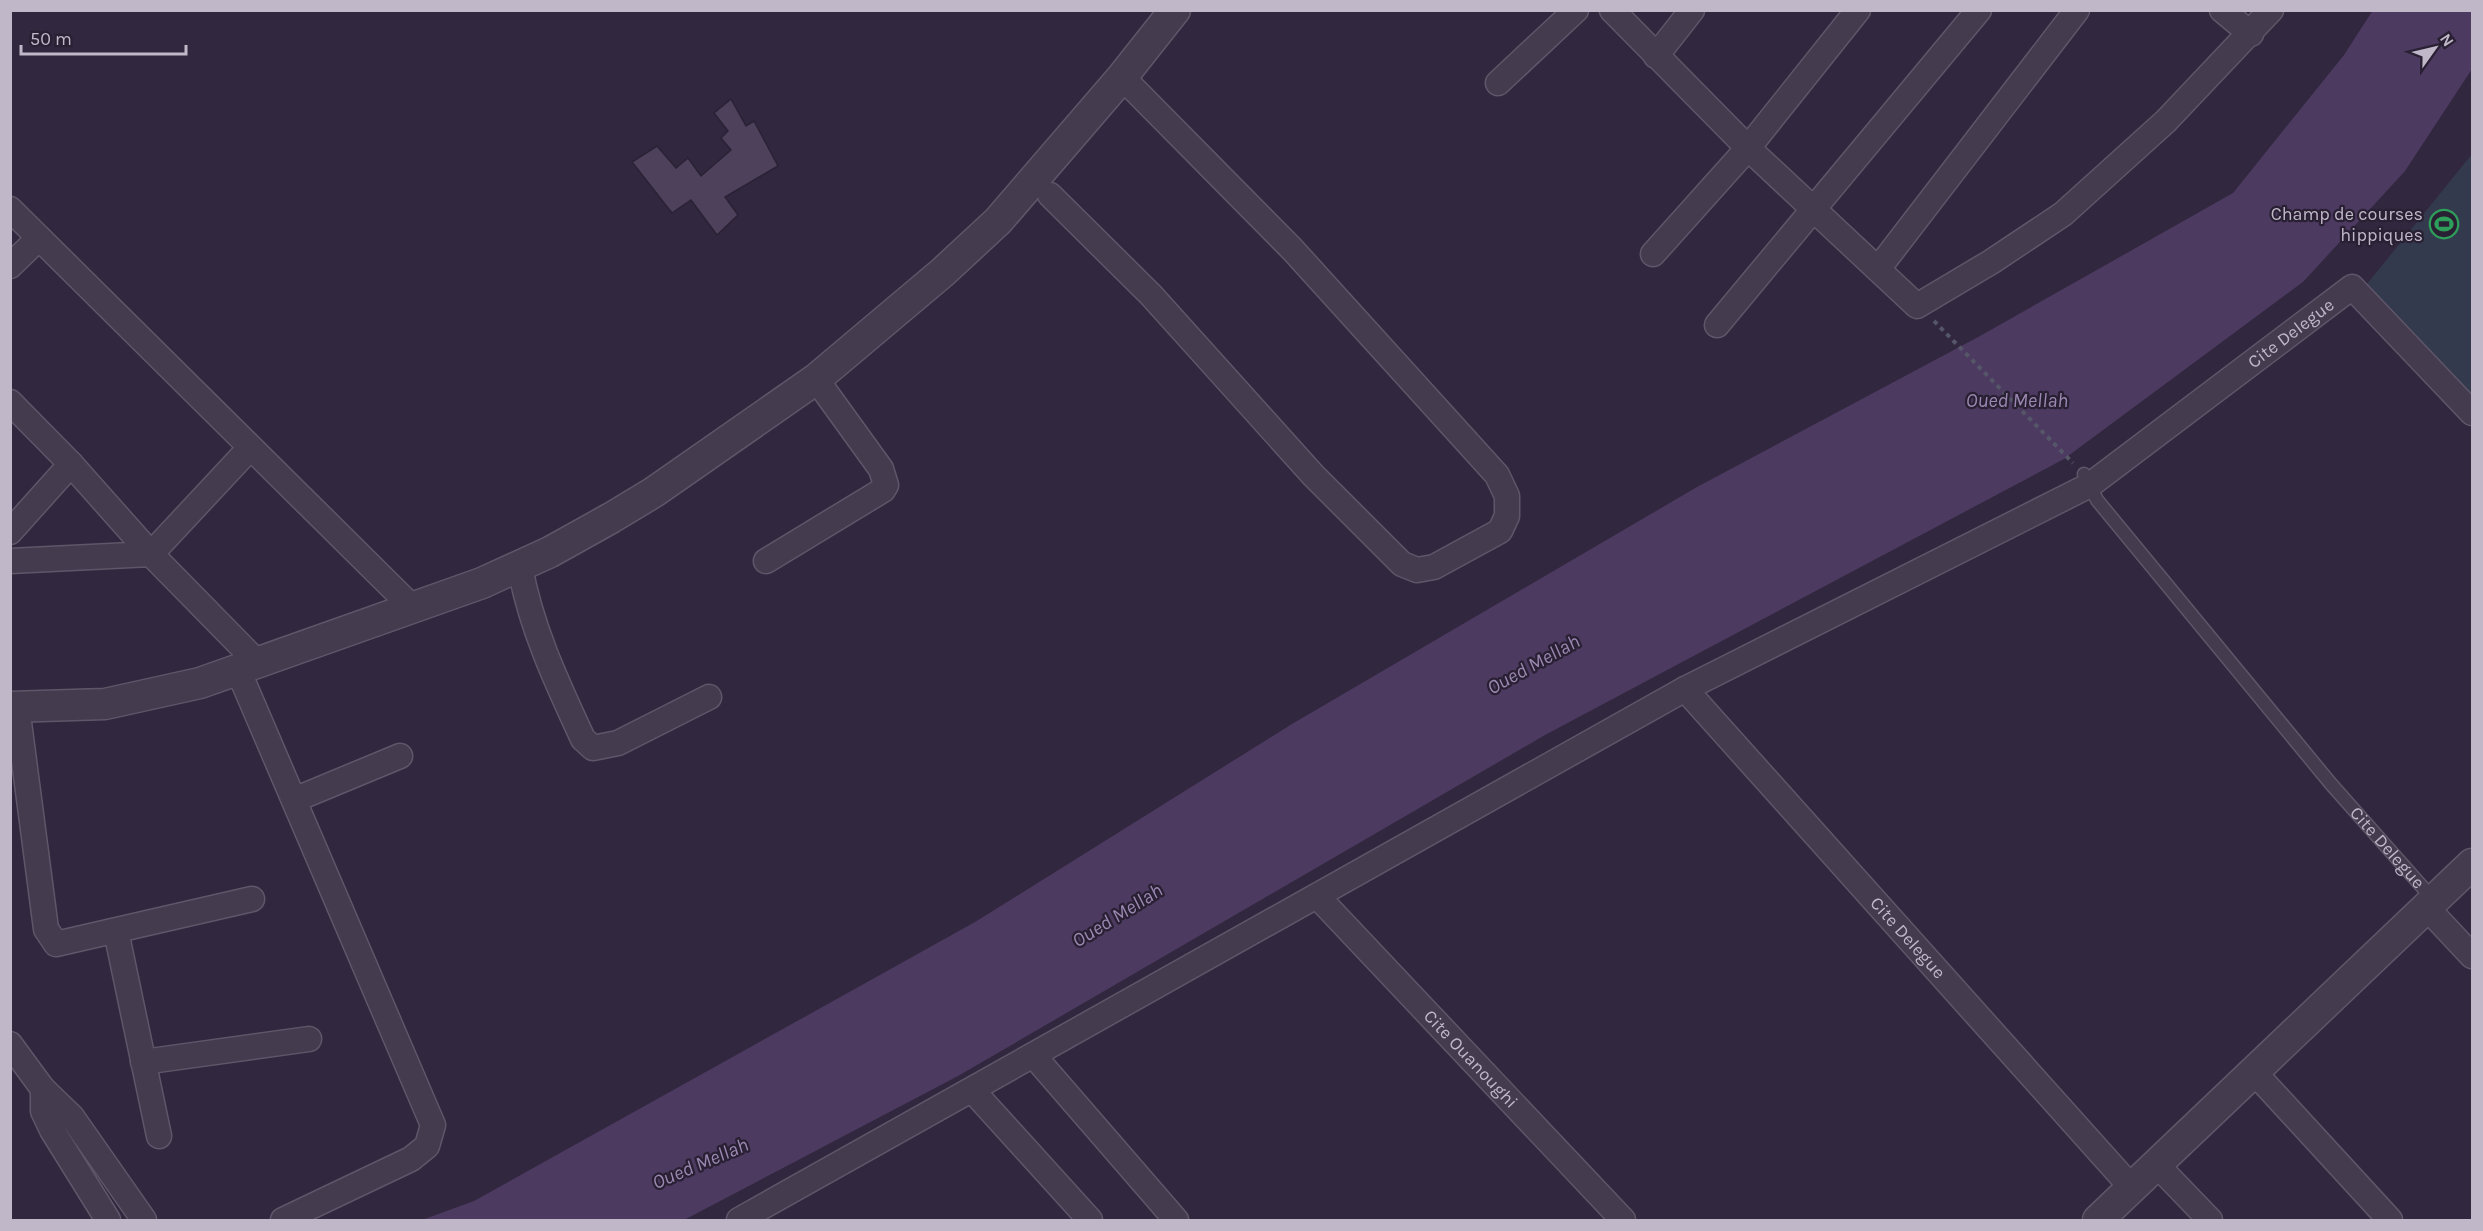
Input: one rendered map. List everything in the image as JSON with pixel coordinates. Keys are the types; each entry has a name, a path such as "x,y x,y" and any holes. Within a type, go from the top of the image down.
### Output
{"street":[{"path":"252,899 56,944 48,935 14,707 105,704 200,683 520,567 654,492 816,379 943,272 998,221 1122,78 1175,10"},
{"path":"1498,83 1576,10"},
{"path":"1612,10 1748,148 1921,309 2063,214 2166,121 2251,34 2271,10"},
{"path":"1656,56 1692,10"},
{"path":"1653,254 1748,148 1858,10"},
{"path":"1717,325 1979,10"},
{"path":"1878,269 2077,10"},
{"path":"2222,10 2251,34"},
{"path":"1050,195 1151,295 1313,475 1402,564 1417,570 1434,567 1500,531 1507,516 1507,496 1497,475 1292,249 1122,78"},
{"path":"10,209 412,607"},
{"path":"10,266 39,238"},
{"name":"Cite Delegue","path":"2087,480 2352,286 2472,413"},
{"path":"766,561 883,490 886,484 881,469 816,379"},
{"path":"10,402 71,464 248,666 294,800 433,1125 427,1146 411,1159 283,1221"},
{"path":"10,561 151,554 250,448"},
{"path":"10,532 71,464"},
{"path":"739,1221 1685,689 2087,480"},
{"path":"520,567 533,622 548,663 583,739 593,748 618,743 709,697"},
{"name":"Cite Delegue","path":"1685,689 2132,1188"},
{"path":"294,800 400,756"},
{"path":"2098,1221 2472,864"},
{"name":"Cite Ouanoughi","path":"1317,896 1623,1221"},
{"name":"Cite Delegue","path":"2431,904 2472,956"},
{"path":"116,931 159,1136"},
{"path":"143,1062 309,1039"},
{"path":"10,1044 43,1089 72,1117 144,1221"},
{"path":"1034,1056 1176,1221"},
{"path":"2254,1072 2390,1221"},
{"path":"43,1089 44,1111 52,1130 108,1221"},
{"path":"973,1091 1090,1221"},
{"path":"2157,1165 2210,1221"}],"lane":[{"name":"Cite Delegue","path":"2087,480 2097,500 2431,904"}],"path":[{"path":"1921,309 2087,480"}],"shaded area":[{"name":"Champ de courses hippiques","path":"2472,154 2472,413 2359,294"}],"water":[{"name":"Oued Mellah","path":"2373,10 2472,11 2472,69 2405,171 2303,282 2064,459 1545,735 958,1076 684,1220 422,1220 474,1201 975,922 1292,724 1697,487 1980,336 2233,193 2344,55"}],"building":[{"path":"731,99 746,126 754,121 778,166 725,197 738,215 717,235 691,200 672,213 632,162 657,146 676,168 688,158 701,176 731,150 721,138 728,131 714,113"}],"place":[{"name":"Champ de courses hippiques","path":"2444,224"}]}
